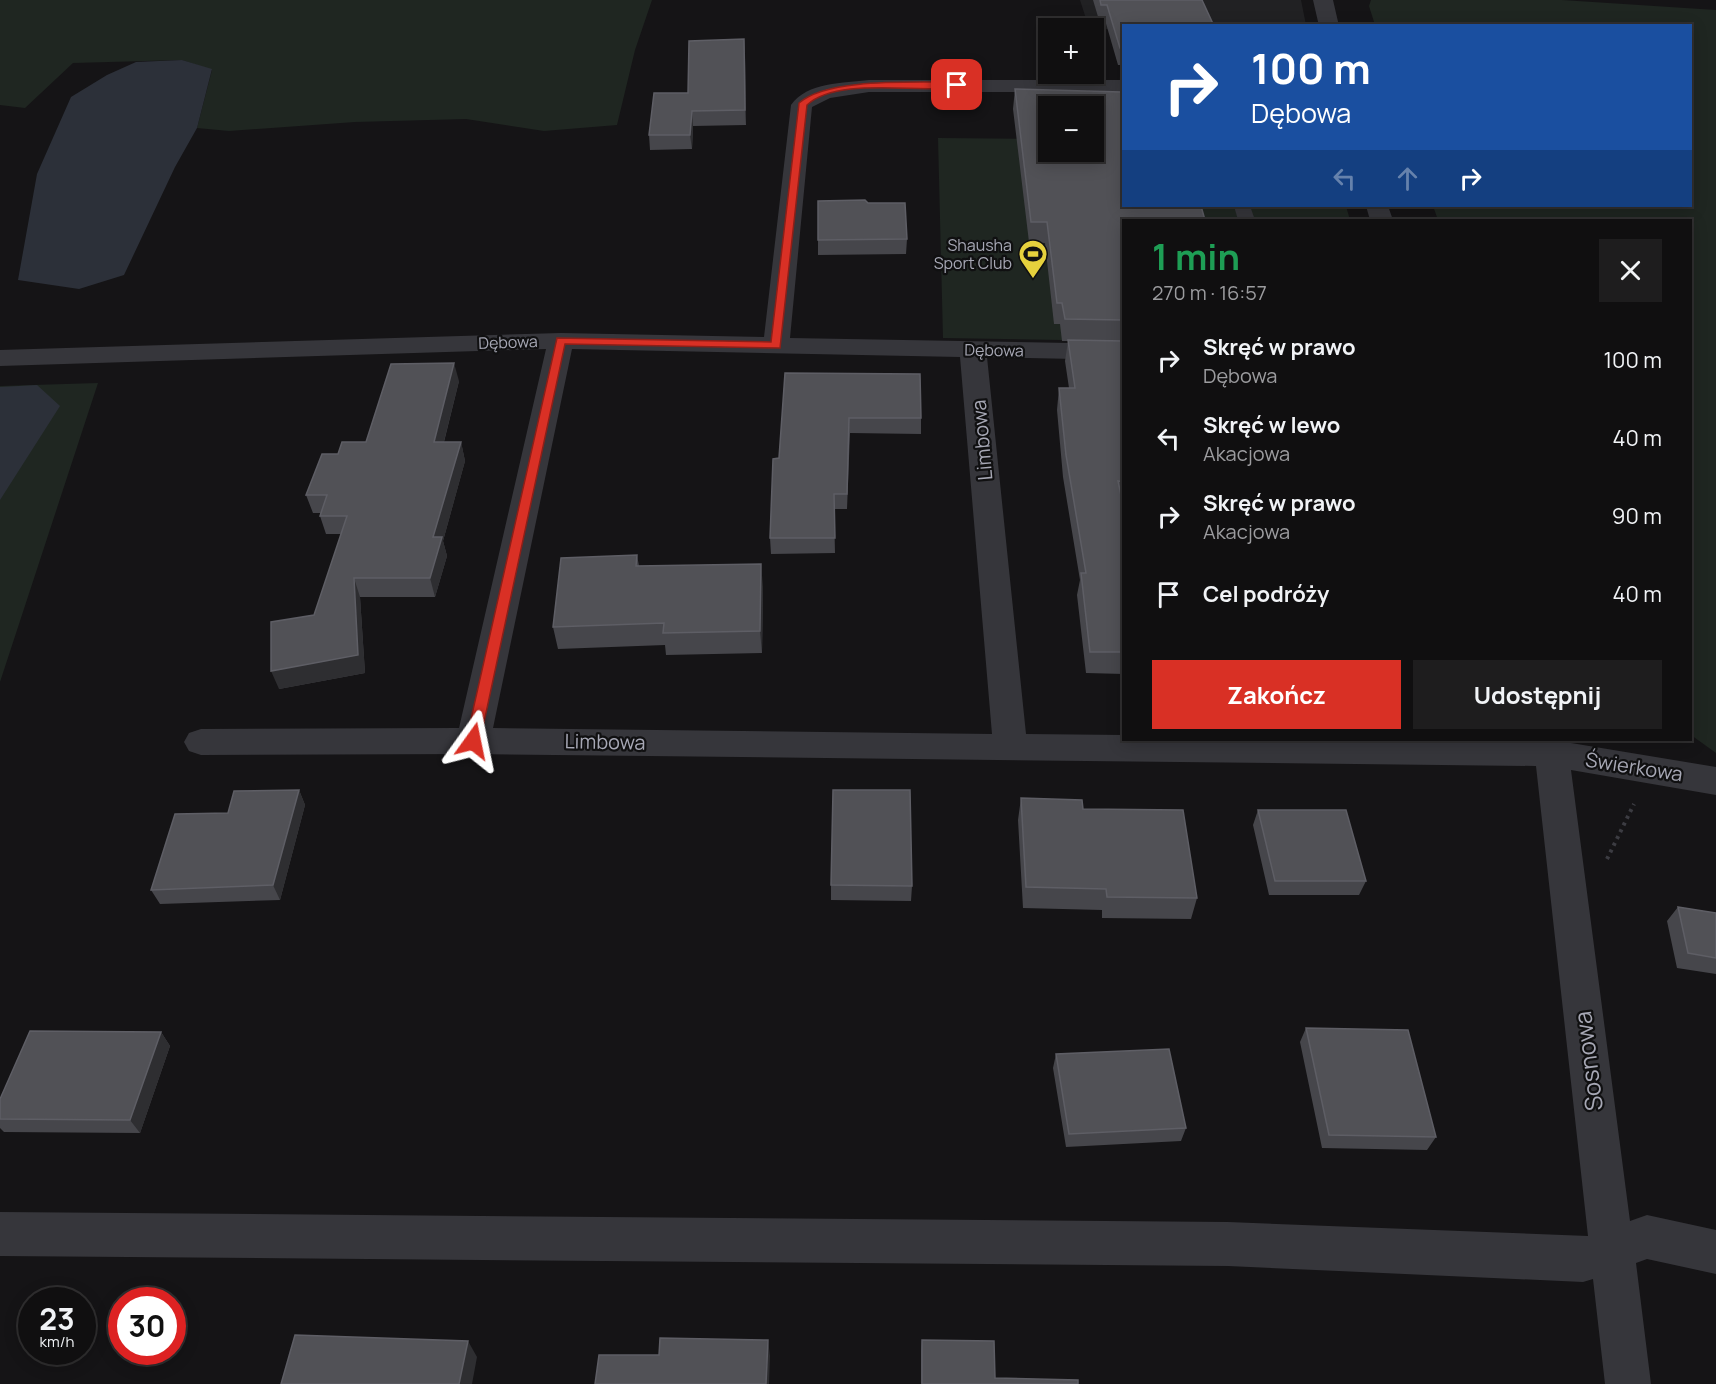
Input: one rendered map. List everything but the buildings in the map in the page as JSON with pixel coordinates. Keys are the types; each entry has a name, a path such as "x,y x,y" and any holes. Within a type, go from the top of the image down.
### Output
{"street":[{"path":"1323,0 1329,24"},
{"path":"776,345 802,105 810,98 826,92 869,87 1122,86"},
{"path":"473,741 561,340"},
{"name":"Dębowa","path":"0,358 561,340 1122,352"},
{"name":"Limbowa","path":"973,350 1010,746"},
{"name":"Limbowa","path":"201,742 473,741 1010,746 1549,746"},
{"name":"Świerkowa","path":"1549,746 1716,781"},
{"name":"Sosnowa","path":"1549,746 1628,1384"},
{"path":"0,1234 1228,1244 1582,1260 1647,1237 1716,1252"}],"shaded area":[{"path":"0,0 652,0 635,50 617,125 544,131 466,119 355,122 229,131 197,128 212,70 182,60 73,63 25,108 0,105"},
{"path":"1080,0 1301,0 1306,24 1122,24 1122,29 1104,29 1104,18 1086,18"},
{"path":"1371,0 1562,0 1716,10 1716,753 1692,736 1692,219 1438,219 1433,207 1692,207 1692,24 1375,24 1369,6"},
{"path":"182,60 212,69 197,128 175,167 124,275 79,289 18,280 37,174 71,97 107,75 136,62"},
{"name":"Shausha Sport Club","path":"938,138 1038,139 1038,162 1100,162 1122,202 1122,207 1346,207 1350,219 1122,219 1122,341 943,338"},
{"path":"98,383 0,682 0,386"},
{"path":"37,385 60,406 0,500 0,387"}],"place":[{"name":"Shausha Sport Club","path":"1033,280"}],"route":[{"path":"473,741 561,340 776,345 802,105 810,98 826,92 848,88 957,85"}]}
